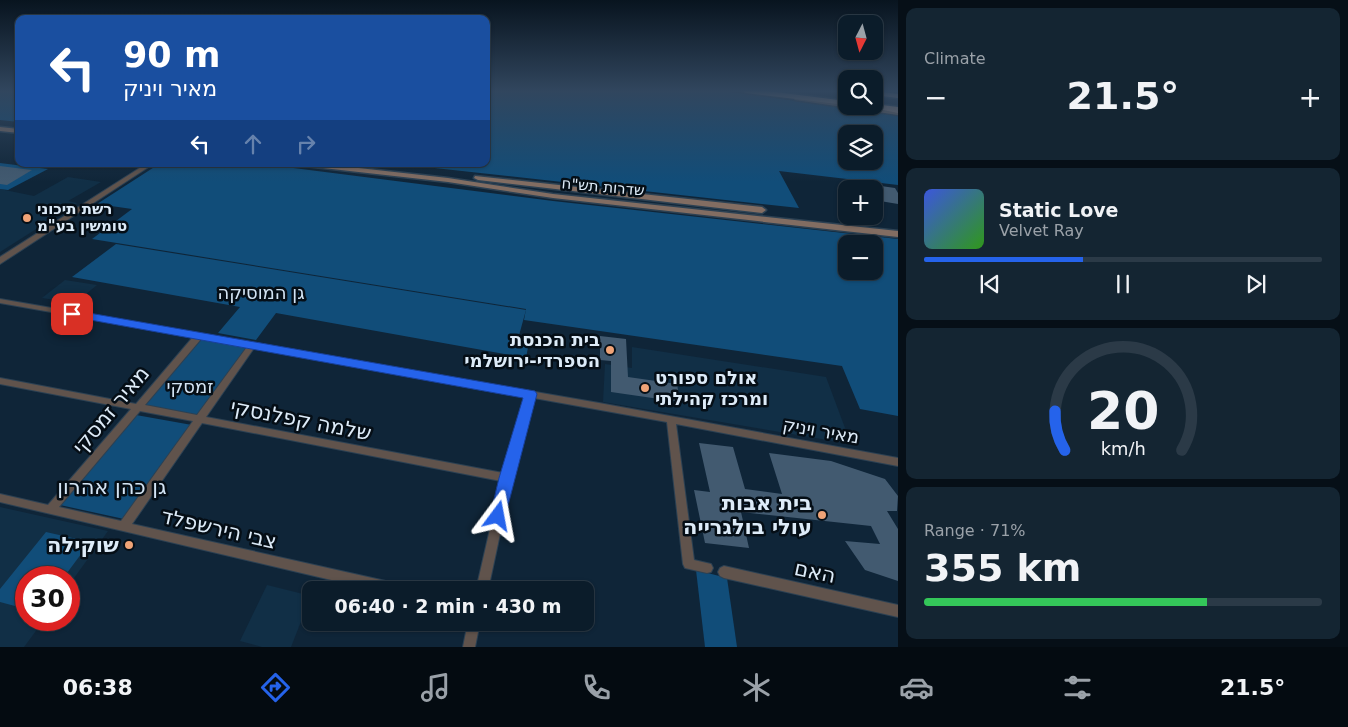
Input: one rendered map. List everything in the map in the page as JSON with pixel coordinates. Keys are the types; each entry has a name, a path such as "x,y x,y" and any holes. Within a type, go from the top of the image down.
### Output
{"main road":[{"path":"0,124 15,126"},
{"path":"0,129 15,131"},
{"name":"שדרות תש\"ח","path":"333,167 448,180 553,196 898,234"},
{"name":"שדרות תש\"ח","path":"384,167 898,226"}],"street":[{"path":"0,261 144,167"},
{"name":"מאיר ויניק","path":"0,301 531,394 898,462"},
{"name":"מאיר זמסקי","path":"51,509 199,336"},
{"path":"124,526 252,345"},
{"name":"שלמה קפלנסקי","path":"0,381 507,478"},
{"path":"484,581 507,478 531,394"},
{"path":"671,420 689,564 707,568"},
{"name":"צבי הירשפלד","path":"0,498 360,581"},
{"name":"האם","path":"724,572 898,611"},
{"path":"469,647 472,631"}],"shaded area":[{"name":"רשת תיכוני טומשין בע\"מ","path":"68,177 101,182 68,201 77,203 0,252 0,189 34,196"},
{"path":"65,280 97,285 75,303 42,298"},
{"path":"632,347 826,377 851,444 603,402 605,364 632,368"},
{"path":"0,507 108,531 80,570 80,566 15,566 15,631 36,631 24,647 0,647"},
{"path":"267,585 302,594 302,619 291,647 262,647 240,641"}],"green space":[{"path":"490,121 898,121 898,185 883,183 883,180 856,180 779,171 799,208 425,167 490,167"},
{"path":"0,163 15,165 15,167 48,169 8,190 0,189"},
{"path":"154,167 286,167 553,201 862,235 838,235 838,280 883,280 883,237 898,239 898,416 860,409 842,366 524,320 526,309 92,239 132,209 97,204"},
{"name":"גן המוסיקה","path":"116,244 526,310 518,339 529,342 526,358 276,313 256,340 218,333 240,307 72,277"},
{"name":"זמסקי","path":"201,340 248,348 197,416 144,406"},
{"name":"גן כהן אהרון","path":"136,415 192,425 124,519 60,505"},
{"path":"46,532 90,542 72,566 19,566"},
{"path":"15,570 15,606 0,602 0,589"},
{"path":"696,570 727,578 737,647 705,647"}],"building":[{"path":"0,166 32,170 7,185 0,184"},
{"path":"883,186 895,188 898,193 898,204 883,202"},
{"path":"600,336 626,339 628,377 677,384 680,402 611,392 611,361 600,360"},
{"name":"בית אבות עולי בולגרייה","path":"699,443 733,447 745,489 782,494 769,453 831,461 885,479 898,496 897,511 887,511 898,529 898,581 865,570 845,541 880,544 871,526 741,512 749,548 705,543 694,490 710,492"}],"place":[{"name":"רשת תיכוני טומשין בע\"מ","path":"27,218"},
{"name":"בית הכנסת הספרדי-ירושלמי","path":"610,350"},
{"name":"אולם ספורט ומרכז קהילתי","path":"645,388"},
{"name":"בית אבות עולי בולגרייה","path":"822,515"},
{"name":"שוקילה","path":"129,545"}],"route":[{"path":"72,314 531,394 498,516"}]}
